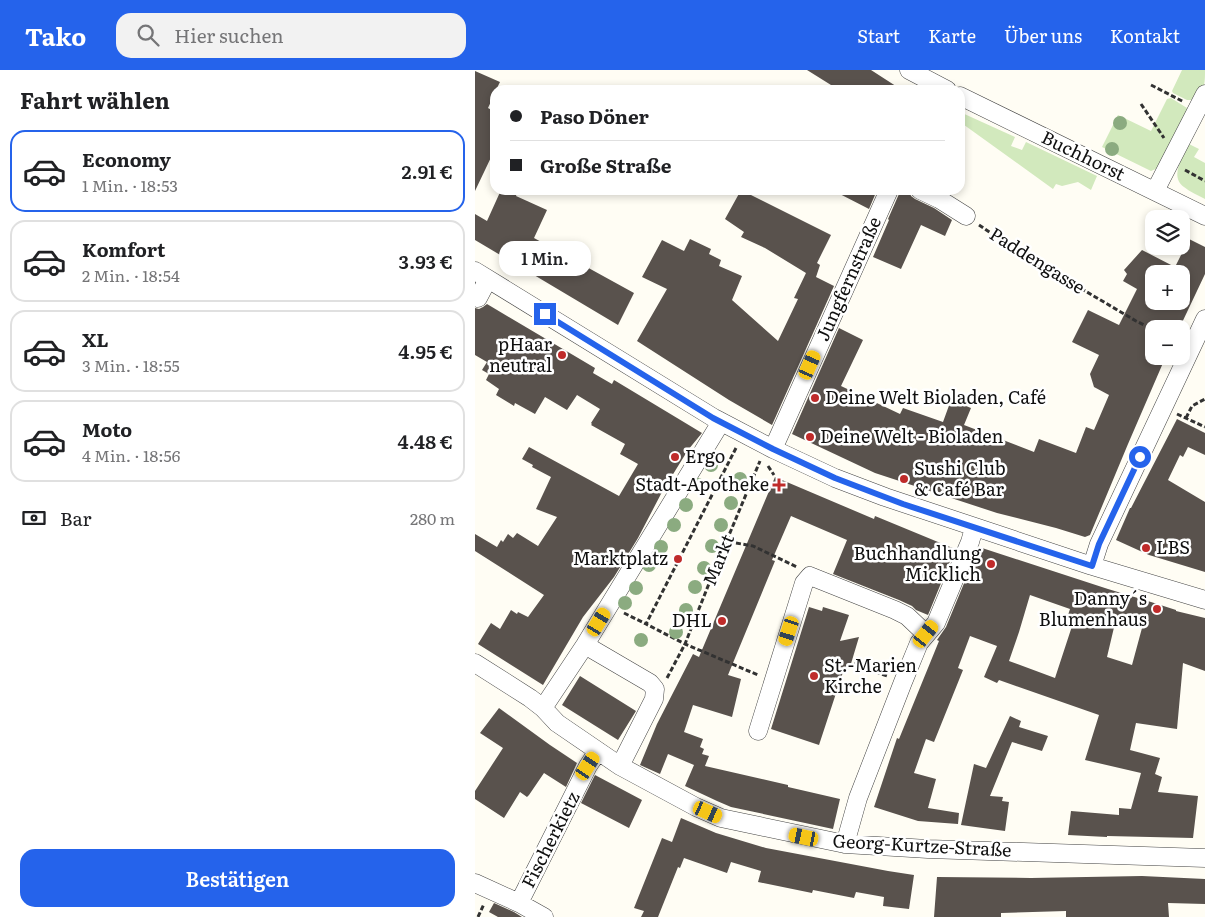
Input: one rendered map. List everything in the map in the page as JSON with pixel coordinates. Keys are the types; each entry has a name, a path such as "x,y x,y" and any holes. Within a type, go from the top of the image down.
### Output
{"street":[{"path":"909,70 935,85"},
{"name":"Buchhorst","path":"965,98 1205,216"},
{"path":"1155,191 1201,102"},
{"name":"Jungfernstraße","path":"769,454 887,195"},
{"path":"931,195 966,216"},
{"path":"481,300 486,278 721,422 769,454 974,528 1205,600"},
{"path":"1092,566 1099,544 1205,319"},
{"path":"543,708 585,645 721,422"},
{"path":"845,844 869,767 919,644 936,623 974,528"},
{"path":"758,731 804,583 810,576 907,616 926,634"},
{"path":"585,645 650,683 655,690 654,699 620,766"},
{"name":"Georg-Kurtze-Straße","path":"475,663 530,698 557,723 620,766 696,807 721,818 845,844 928,850 1058,852 1205,858"},
{"name":"Fischerkietz","path":"519,903 597,751"},
{"name":"Fischerkietz","path":"475,883 519,903 544,917"}],"path":[{"path":"1151,85 1201,102"},
{"path":"1141,104 1164,138 1172,158 1187,171 1205,180"},
{"name":"Paddengasse","path":"966,216 1049,272 1145,326"},
{"path":"1186,418 1191,406 1205,399"},
{"path":"769,454 774,475"},
{"name":"Markt","path":"654,699 685,644 769,454"},
{"path":"646,624 727,467"},
{"path":"736,543 753,546 797,567"},
{"path":"609,606 685,644 773,680"},
{"path":"854,664 889,677"}],"green space":[{"path":"1182,70 1205,70 1203,87 1191,100 1187,100 1172,91"},
{"path":"1171,98 1187,108 1188,111 1158,168 1151,171 1102,147 1118,115 1151,131 1167,99"},
{"path":"965,114 1015,137 1011,146 1022,150 1026,142 1097,176 1091,190 1078,182 1062,186 1056,184 1053,189 965,126"},
{"path":"1189,144 1199,149 1194,157 1205,163 1205,199 1184,187 1178,177 1177,172 1181,160"}],"building":[{"path":"807,70 871,70 894,85 831,85"},
{"path":"475,71 500,82 498,85 490,85 490,104 488,108 490,109 490,160 475,191"},
{"path":"499,195 516,195 547,210 534,238 634,293 618,325 475,240 475,214 487,221"},
{"path":"738,195 751,195 831,235 817,263 820,265 816,277 834,286 772,425 637,341 667,289 642,277 662,240 684,251 690,239 711,249 709,254 721,260 719,266 742,276 732,300 778,341 798,299 794,298 806,273 765,248 741,237 744,232 725,219"},
{"path":"842,195 875,195 869,209"},
{"path":"899,195 911,195 952,220 945,236 921,225 901,269 873,257"},
{"path":"1190,240 1205,247 1205,274 1190,306 1190,265 1176,265 1181,255 1190,255"},
{"path":"1142,250 1145,252 1145,255 1152,255 1171,265 1145,265 1145,310 1188,310 1183,320 1145,320 1145,365 1162,365 1090,535 1085,537 997,513 875,473 792,434 839,328 863,340 841,386 900,414 903,408 943,422 951,400 971,408 964,425 1034,452 1039,439 1076,453 1086,427 1094,430 1109,395 1094,387 1090,374 1099,355 1072,342 1088,310 1119,325 1137,289 1123,281 1127,274 1124,270"},
{"path":"487,304 595,368 593,373 612,384 614,380 702,433 688,450 614,577 583,617 543,685 478,644 491,623 500,629 511,610 528,617 544,595 475,551 475,534 497,547 508,534 513,538 517,533 538,546 557,517 536,509 551,477 532,467 533,465 522,459 529,447 619,496 638,464 620,454 625,444 591,425 600,409 577,395 567,410 545,397 535,414 515,403 514,406 496,395 499,389 486,380 489,374 482,370 487,362 475,355 475,308 479,309"},
{"path":"1177,419 1205,433 1205,455 1188,447 1183,457 1180,455 1168,480 1205,502 1205,572 1149,555 1116,540 1130,508"},
{"path":"775,477 874,519 875,516 955,549 928,615 899,600 833,574 847,540 791,516 772,560 775,561 728,675 741,679 732,717 693,705 684,732 703,739 700,747 704,749 702,754 709,756 705,766 840,799 833,829 731,807 717,801 685,786 694,765 668,754 660,774 640,765 657,724 693,654 699,657"},
{"path":"979,547 1176,611 1205,618 1205,671 1183,663 1177,729 1136,723 1130,750 1160,758 1155,774 1162,777 1158,792 1198,796 1193,838 1068,835 1071,811 1119,815 1119,808 1131,809 1141,773 1085,760 1099,715 999,680 997,683 984,677 997,646 970,636 958,668 963,670 934,742 926,739 914,773 936,779 928,808 959,813 958,824 918,821 874,807 897,738 899,739 939,641 937,640 946,627","holes":["1030,595 1070,609 1068,615 1075,617 1055,678 1009,661","1116,619 1142,628 1132,665 1107,657"]},
{"name":"St.-Marien Kirche","path":"809,607 822,611 823,607 849,615 840,641 859,637 850,667 848,670 844,669 819,745 771,729"},
{"path":"580,676 636,711 618,740 562,705"},
{"path":"499,708 577,763 566,787 544,773 527,797 520,792 504,818 475,799 475,791 503,748 480,733"},
{"path":"1010,716 1021,721 1019,727 1048,736 1042,751 1012,742 990,796 1003,797 1002,801 1009,802 1005,831 961,825 974,764 986,768"},
{"path":"595,775 642,800 629,828 581,803"},
{"path":"681,818 716,833 766,848 914,875 909,909 883,906 884,897 856,892 854,898 813,890 812,893 758,882 761,871 731,862 727,873 684,858 680,868 678,867 658,917 641,917 644,911 634,908 662,838 672,842"},
{"path":"1142,876 1205,879 1205,904 1168,903 1169,917 1066,917 1066,911 1001,913 1001,917 934,917 937,877"},
{"path":"494,903 522,917 498,917 489,912"}],"place":[{"name":"pHaar neutral","path":"562,355"},
{"name":"Deine Welt Bioladen, Café","path":"815,398"},
{"name":"Deine Welt - Bioladen","path":"810,437"},
{"name":"Ergo","path":"675,457"},
{"name":"Sushi Club & Café Bar","path":"904,479"},
{"name":"Stadt-Apotheke","path":"779,485"},
{"name":"LBS","path":"1146,548"},
{"name":"Marktplatz","path":"678,559"},
{"name":"Buchhandlung Micklich","path":"991,564"},
{"name":"Danny´s Blumenhaus","path":"1157,609"},
{"name":"DHL","path":"722,621"},
{"name":"St.-Marien Kirche","path":"814,676"}],"route":[{"path":"545,314 713,418 835,478 903,504 1092,566 1099,544 1140,457"}]}
